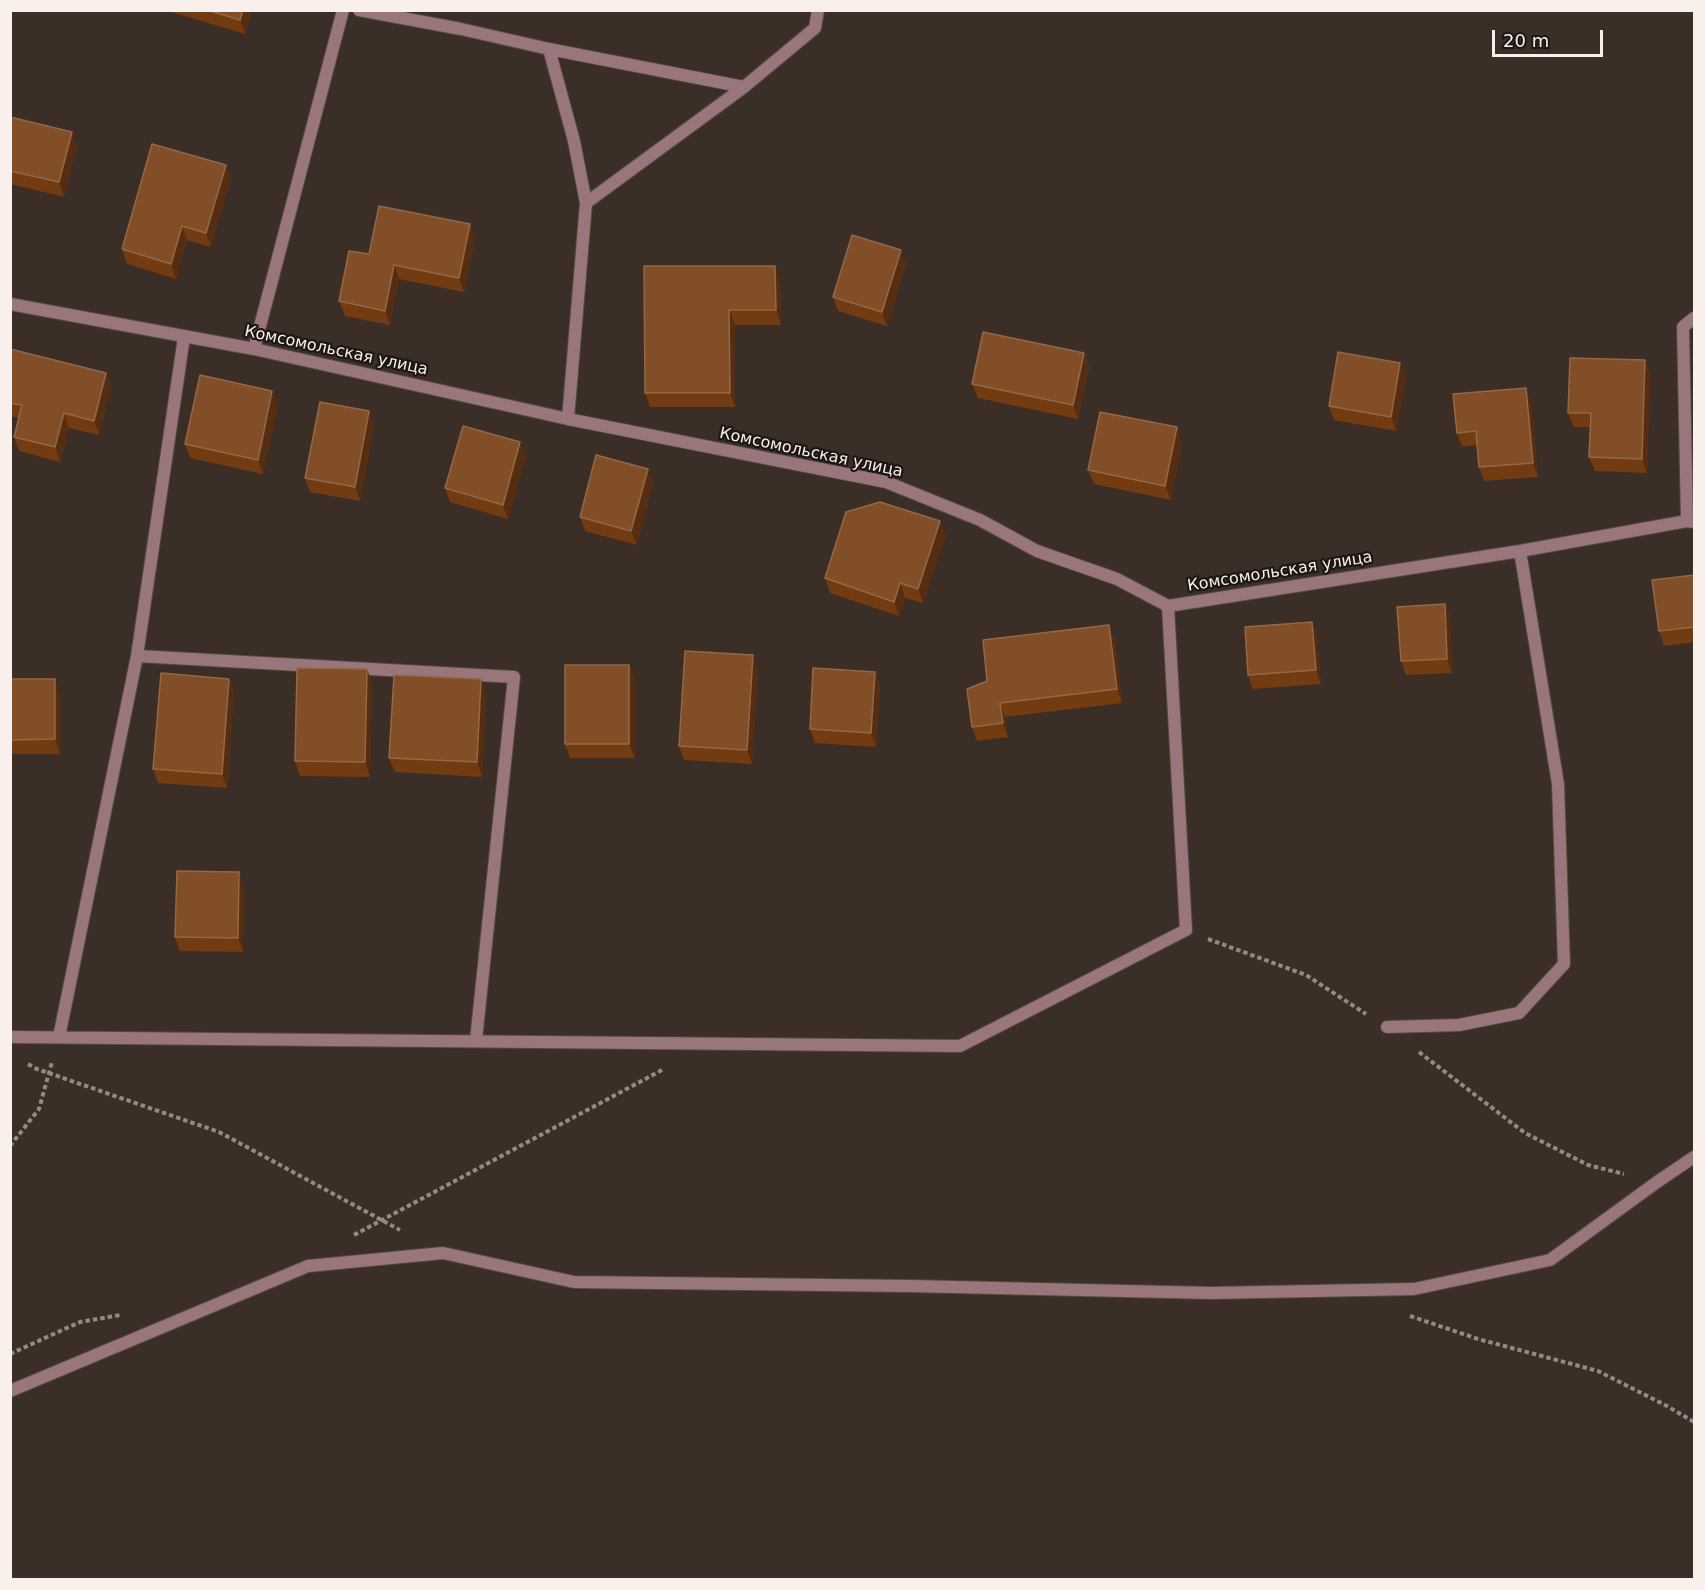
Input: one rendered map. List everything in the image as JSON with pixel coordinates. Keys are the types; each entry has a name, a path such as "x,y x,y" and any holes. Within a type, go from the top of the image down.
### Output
{"street":[{"path":"254,349 343,10"},
{"path":"359,10 744,87"},
{"path":"586,203 744,87 815,28 818,10"},
{"path":"549,49 574,141 586,203 568,419"},
{"name":"Комсомольская улица","path":"10,304 254,349 568,419 886,482 980,520 1037,551 1117,579 1168,606 1691,522"},
{"path":"1691,522 1683,327 1695,318"},
{"path":"59,1037 137,656 184,337"},
{"path":"1387,1027 1459,1025 1519,1013 1564,964 1558,784 1520,551"},
{"path":"10,1036 960,1046 1186,930 1168,606"},
{"path":"137,656 514,677 476,1040"},
{"path":"10,1391 308,1266 443,1253 574,1282 921,1286 1211,1293 1414,1289 1550,1260 1695,1157"}],"path":[{"path":"1186,930 1306,975 1387,1027 1525,1133 1588,1165 1657,1182"},
{"path":"10,1146 39,1109 59,1037"},
{"path":"19,1060 37,1070 219,1132 403,1231"},
{"path":"348,1238 671,1065"},
{"path":"1403,1313 1478,1339 1598,1371 1695,1422"},
{"path":"10,1354 80,1322 127,1314"}],"building":[{"path":"207,10 243,10 240,20"},
{"path":"10,117 72,132 59,182 10,171"},
{"path":"152,144 226,165 206,233 182,226 171,264 122,249"},
{"path":"379,206 470,224 459,278 394,265 385,311 339,301 349,251 369,254"},
{"path":"852,235 901,250 882,312 833,297"},
{"path":"644,266 775,266 776,310 729,310 730,393 645,393"},
{"path":"983,332 1084,353 1073,405 972,384"},
{"path":"10,349 106,373 94,421 64,413 55,447 14,437 22,405 10,403"},
{"path":"1338,352 1400,363 1391,417 1329,406"},
{"path":"1570,358 1645,360 1642,459 1589,457 1591,413 1568,413"},
{"path":"200,375 272,391 258,460 185,444"},
{"path":"1526,388 1533,463 1479,467 1476,431 1457,433 1453,394"},
{"path":"320,402 369,411 355,487 305,478"},
{"path":"1100,412 1177,427 1165,486 1088,470"},
{"path":"463,426 520,442 503,505 445,488"},
{"path":"596,455 648,469 631,531 580,517"},
{"path":"880,502 940,521 918,589 900,583 894,602 825,578 846,512"},
{"path":"1695,575 1695,627 1659,631 1652,580"},
{"path":"1445,604 1447,659 1401,661 1397,607"},
{"path":"1312,622 1316,670 1248,675 1245,627"},
{"path":"1109,625 1117,689 1000,703 1003,723 972,727 967,689 987,681 983,640"},
{"path":"685,651 753,655 747,750 679,746"},
{"path":"565,665 629,665 629,744 565,744"},
{"path":"297,668 367,669 365,762 295,761"},
{"path":"813,668 875,672 871,733 810,729"},
{"path":"161,673 229,679 222,774 153,769"},
{"path":"394,675 481,679 477,762 389,758"},
{"path":"10,679 55,679 55,739 10,740"},
{"path":"177,871 239,872 238,938 175,937"}]}
